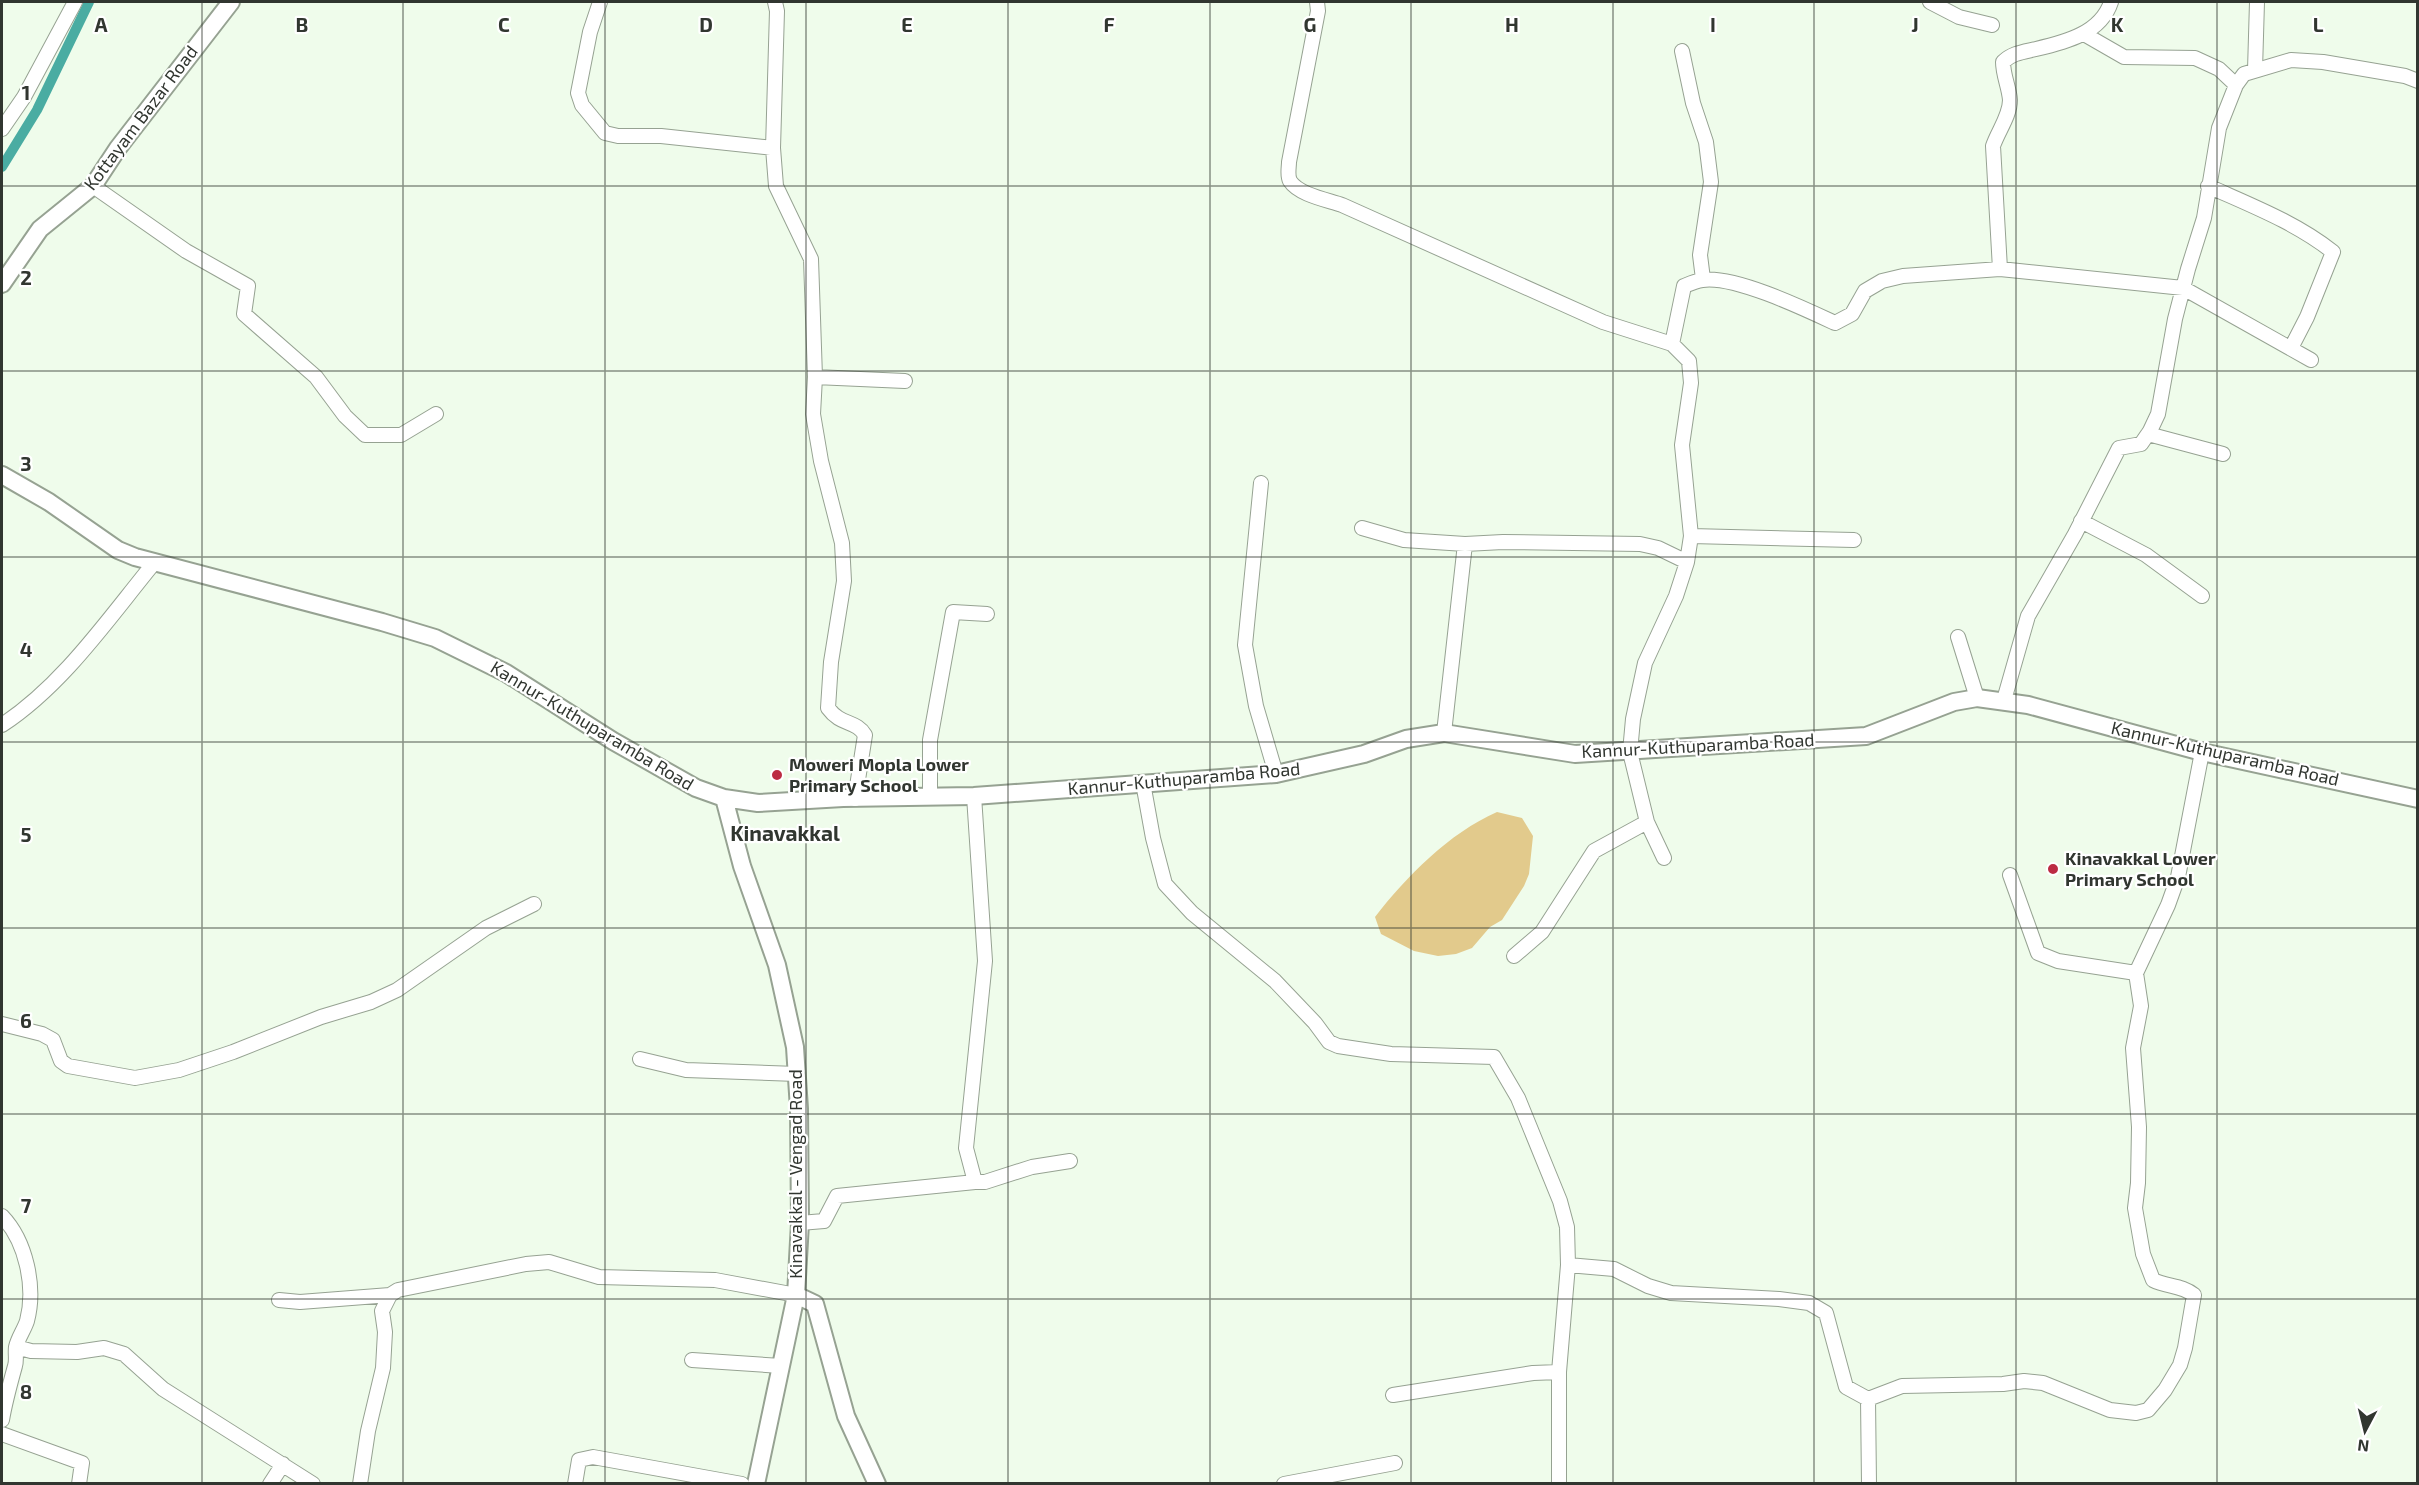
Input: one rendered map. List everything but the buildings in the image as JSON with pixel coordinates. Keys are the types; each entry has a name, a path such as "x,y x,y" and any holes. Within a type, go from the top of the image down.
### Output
{"main road":[{"name":"Kottayam Bazar Road","path":"2,284 40,229 93,186 118,148 231,2"},
{"name":"Kannur-Kuthuparamba Road","path":"2,475 49,501 118,550 154,563 361,616 435,638 506,673 613,741 696,788 724,798 758,803 975,796 1276,774 1341,759 1406,740 1444,733 1575,754 1866,736 1954,702 1977,698 2004,700 2202,752 2418,799"},
{"name":"Kinavakkal - Vengad Road","path":"724,798 742,866 777,965 795,1047 797,1074 800,1223 796,1294 756,1484"},
{"path":"796,1294 815,1304 846,1416 877,1484"}],"street":[{"path":"2,129 24,97 75,2"},
{"path":"600,2 590,32 578,93 582,105 605,133 618,136 661,136 772,148"},
{"path":"775,2 772,148 776,186 811,259 815,377 813,414 821,460 842,543 844,581 831,662 828,708 836,719 861,728 865,735 855,799"},
{"path":"1317,2 1318,11 1289,162 1288,176 1293,184 1302,191 1352,209 1603,322 1672,344 1689,361 1690,383 1682,445 1690,536 1687,562 1676,596 1645,663 1633,719 1630,752 1647,822 1664,858"},
{"path":"1930,2 1959,17 1992,25"},
{"path":"2000,269 1993,146 1998,130 2008,113 2010,99 2002,62 2010,55 2056,44 2084,34 2107,14 2111,2"},
{"path":"2255,70 2257,2"},
{"path":"2084,34 2124,57 2195,58 2219,69 2236,85"},
{"path":"1682,51 1693,103 1706,142 1710,182 1700,255 1703,279"},
{"path":"2004,700 2028,616 2119,448 2141,444 2158,414 2183,288 2204,218 2219,128 2236,85 2244,74 2291,60 2323,62 2405,76 2418,81"},
{"path":"93,186 186,251 248,286 244,314 316,377 345,416 365,435 401,435 436,414"},
{"path":"2208,186 2296,228 2321,242 2333,252 2307,316 2291,348"},
{"path":"1672,344 1684,285 1703,279 1732,282 1799,306 1835,323 1852,314 1865,291 1882,281 1903,276 2000,269 2183,288 2312,360"},
{"path":"815,377 905,381"},
{"path":"2148,434 2223,454"},
{"path":"1261,483 1245,645 1256,706 1276,774"},
{"path":"2081,521 2146,555 2202,596"},
{"path":"1362,528 1404,540 1465,544 1503,542 1640,544 1658,548 1687,562"},
{"path":"1690,536 1854,540"},
{"path":"1444,733 1465,544"},
{"path":"2,725 22,711 62,673 154,563"},
{"path":"930,797 930,740 953,612 987,614"},
{"path":"1958,637 1977,698"},
{"path":"1568,1265 1614,1269 1648,1286 1671,1293 1779,1299 1809,1303 1826,1313 1846,1387 1868,1399 1902,1386 2003,1384 2024,1381 2043,1383 2110,1410 2136,1413 2148,1410 2165,1390 2180,1365 2194,1295 2185,1288 2163,1285 2152,1280 2143,1254 2135,1208 2138,1184 2139,1127 2133,1048 2141,1006 2136,973 2168,905 2178,877 2202,752"},
{"path":"1143,783 1164,884 1192,913 1275,981 1315,1023 1329,1042 1338,1046 1391,1054 1494,1057 1518,1098 1560,1201 1566,1227 1568,1265 1559,1372 1559,1484"},
{"path":"975,796 985,961 966,1148 975,1182"},
{"path":"1514,956 1542,932 1594,850 1647,822"},
{"path":"2010,875 2038,953 2058,961 2136,973"},
{"path":"2,1024 42,1034 53,1040 61,1061 68,1065 135,1078 179,1070 234,1052 321,1017 371,1002 397,990 486,928 534,904"},
{"path":"640,1059 686,1070 797,1074"},
{"path":"800,1223 824,1221 829,1198 837,1196 985,1182 1047,1164 1070,1161"},
{"path":"2,1216 11,1226 20,1246 29,1279 30,1303 27,1321 16,1347 16,1364 9,1382 2,1420"},
{"path":"279,1300 300,1302 390,1295 398,1290 526,1264 549,1262 599,1277 715,1280 796,1294"},
{"path":"360,1484 368,1431 383,1368 382,1311 390,1295"},
{"path":"16,1347 31,1351 77,1352 104,1348 123,1353 163,1389 313,1484"},
{"path":"692,1360 781,1366"},
{"path":"1393,1395 1533,1373 1559,1372"},
{"path":"1868,1399 1869,1484"},
{"path":"2,1434 82,1463 80,1484"},
{"path":"575,1484 579,1460 592,1457 742,1484"},
{"path":"1284,1484 1395,1463"},
{"path":"270,1484 283,1464"}],"shaded area":[{"path":"1497,812 1522,818 1533,836 1529,874 1502,920 1490,927 1472,948 1456,954 1438,956 1414,951 1381,934 1375,917 1400,887 1445,844"}],"waterway":[{"path":"2,167 37,110 89,2"}],"place":[{"name":"Moweri Mopla Lower Primary School","path":"777,775"},
{"name":"Kinavakkal Lower Primary School","path":"2053,869"}],"district":[{"name":"Kinavakkal","path":"785,834"}]}
